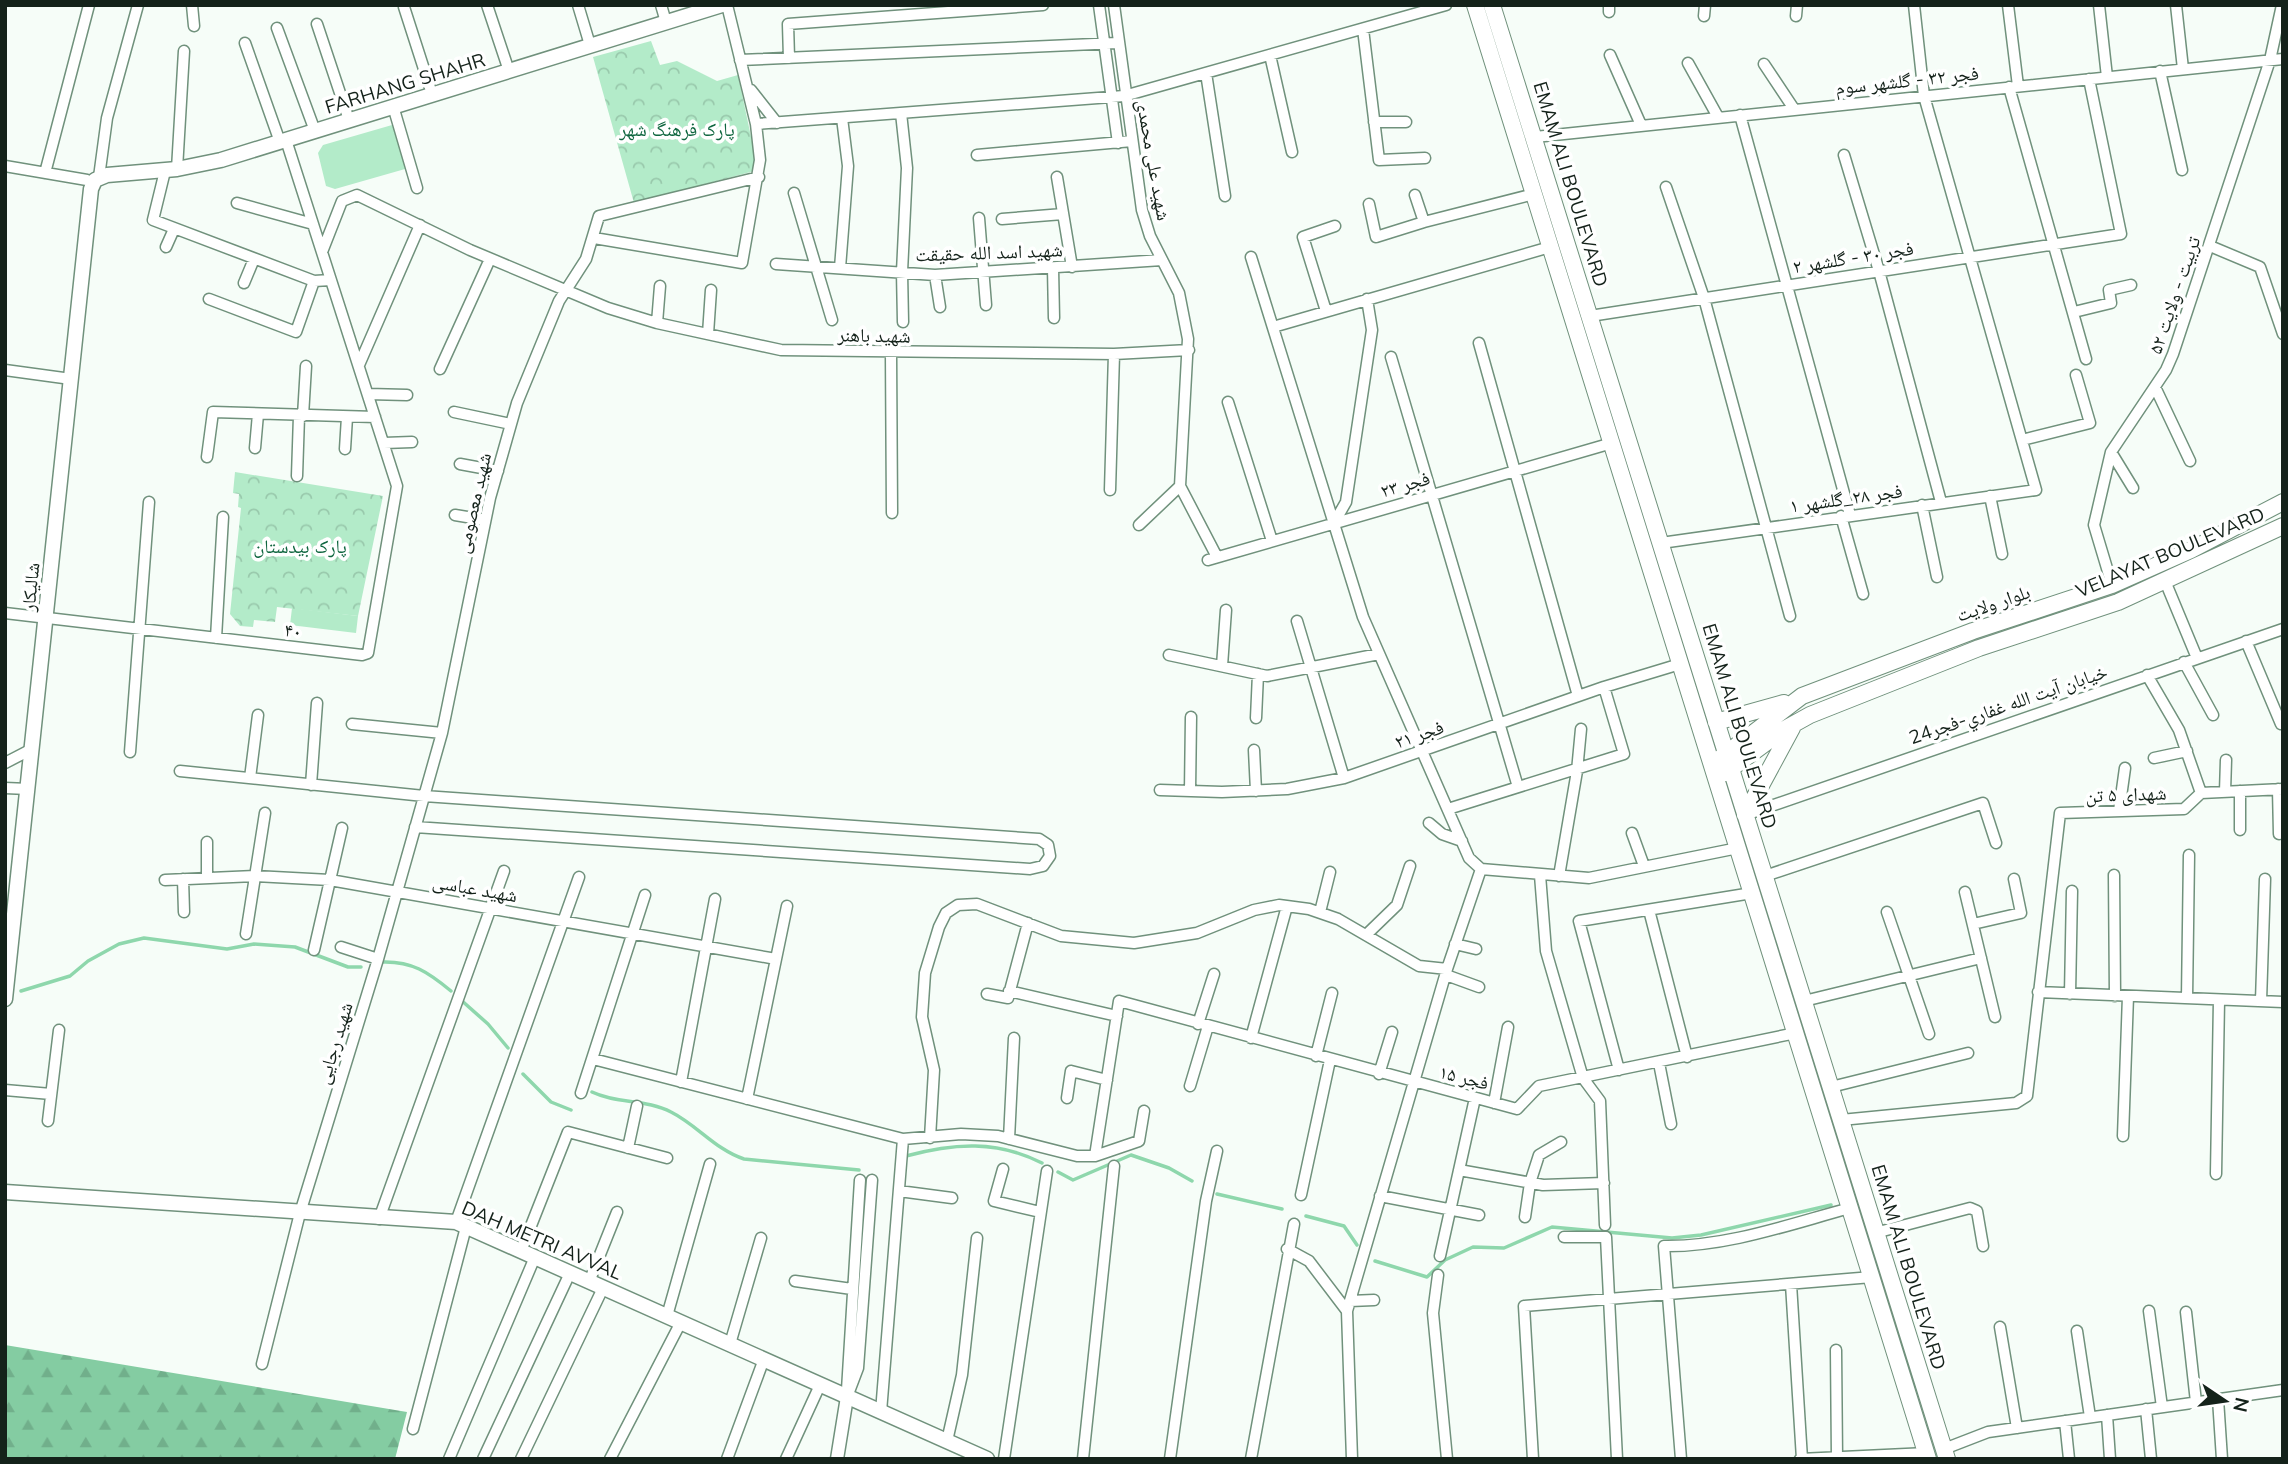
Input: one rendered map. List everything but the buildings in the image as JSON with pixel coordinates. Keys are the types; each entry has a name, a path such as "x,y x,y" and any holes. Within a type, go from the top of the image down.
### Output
{"main road":[{"name":"FARHANG SHAHR","path":"94,179 171,170 283,141 725,5"},
{"path":"1475,5 1680,664 1721,767 1738,848 1927,1456"},
{"name":"EMAM ALI BOULEVARD","path":"1492,5 1685,618 1716,722 1721,767 1745,815 1765,876 1945,1454"},
{"name":"شالیکار","path":"5,999 94,179"},
{"name":"بلوار ولایت","path":"1721,767 1793,700 1973,631 2112,585 2191,550 2283,502"},
{"name":"VELAYAT BOULEVARD","path":"1721,767 1789,726 1979,648 2118,602 2283,526"},
{"path":"1656,585 1661,588 1673,581"},
{"path":"1668,622 1679,615 1685,618"},
{"path":"1716,722 1793,700"},
{"path":"1745,815 1789,726 1776,726 1775,714"},
{"name":"DAH METRI AVVAL","path":"5,1192 461,1225 847,1396 977,1457"},
{"path":"1891,1336 1907,1329"}],"street":[{"path":"45,173 89,5"},
{"path":"5,166 94,179 107,118 138,5"},
{"path":"192,5 194,26"},
{"path":"487,5 509,71"},
{"path":"578,5 590,45"},
{"path":"661,5 666,22"},
{"path":"594,238 743,263 760,177 756,124 725,5"},
{"path":"789,58 788,24 1043,5"},
{"path":"1100,5 1111,43 1112,97 1118,143"},
{"name":"شهید علی محمدی","path":"1114,5 1111,43 1125,96 1142,210 1179,293 1189,350 1180,486"},
{"path":"756,124 1125,96 1446,5"},
{"path":"1914,5 1924,96 2022,440 2090,423 2076,376"},
{"path":"2008,5 2014,86 2053,244 2086,359"},
{"path":"2099,5 2107,76"},
{"path":"2176,5 2183,69"},
{"name":"تربیت - ولایت ۵۲","path":"2112,585 2094,524 2111,452 2155,387 2173,354 2270,60 2282,5"},
{"path":"404,7 432,94"},
{"path":"317,24 349,120"},
{"path":"278,28 314,131"},
{"path":"1363,29 1379,160 1425,158"},
{"path":"245,43 313,223 384,443 412,442"},
{"path":"740,60 1111,43"},
{"path":"184,51 171,170 153,220 314,281 331,280"},
{"path":"1270,55 1292,152"},
{"path":"1610,55 1641,125"},
{"name":"فجر ۳۲ - گلشهر سوم","path":"1535,136 2283,59"},
{"path":"1688,63 1718,117"},
{"path":"1764,64 1794,109"},
{"path":"2160,71 2182,170"},
{"path":"1206,73 1225,196"},
{"name":"فجر ۳۰ - گلشهر ۲","path":"1590,316 2121,234 2089,79"},
{"path":"746,82 778,123"},
{"path":"393,106 417,188"},
{"path":"901,113 907,168 902,272 903,322"},
{"path":"1740,115 1787,285 1863,594"},
{"path":"840,268 848,166 842,118"},
{"path":"1374,122 1406,122"},
{"path":"977,155 1132,141"},
{"path":"1844,155 1879,271 1941,502"},
{"name":"شهید معصومی","path":"442,733 485,520 511,424 559,301 568,291 594,238 599,216 760,177"},
{"path":"1057,177 1072,267"},
{"path":"1666,187 1704,298 1790,616"},
{"path":"794,193 832,320"},
{"path":"1369,204 1376,237 1534,194"},
{"path":"1415,195 1424,222"},
{"name":"شهید باهنر","path":"322,252 342,201 351,196 367,199 490,258 608,308 657,323 791,351 1114,354 1189,350"},
{"path":"237,203 313,223"},
{"path":"1002,219 1063,214"},
{"path":"979,218 986,305"},
{"path":"359,365 420,225"},
{"path":"1326,311 1303,237 1335,226"},
{"path":"166,247 174,229"},
{"path":"2210,246 2260,267 2283,334"},
{"path":"1273,327 1550,247"},
{"path":"1251,257 1363,617 1469,858 1480,869 1590,878 1738,848"},
{"path":"440,369 490,258"},
{"path":"244,282 254,259"},
{"name":"شهید اسد الله حقیقت","path":"776,264 935,275 1162,260"},
{"path":"1053,268 1054,318"},
{"path":"935,275 940,307"},
{"path":"209,299 296,332 314,281"},
{"path":"2074,312 2111,303 2109,290 2131,285"},
{"path":"657,323 660,286"},
{"path":"708,334 712,290"},
{"path":"1334,523 1346,502 1373,330 1367,299"},
{"path":"1479,344 1578,696"},
{"path":"891,353 892,513"},
{"path":"1110,490 1114,354"},
{"path":"1391,358 1518,788"},
{"path":"297,476 306,366"},
{"path":"5,370 71,380"},
{"path":"2155,387 2190,461"},
{"path":"368,394 407,395"},
{"path":"1228,402 1272,541"},
{"path":"207,457 213,412 375,416"},
{"path":"454,412 511,424"},
{"path":"255,448 258,414"},
{"path":"345,449 347,417"},
{"name":"فجر ۲۸_گلشهر ۱","path":"1661,543 2036,489 2022,440"},
{"name":"۴۰","path":"5,613 368,653 397,486 384,443"},
{"name":"فجر ۲۳","path":"1180,486 1213,558 1612,443"},
{"path":"2111,452 2133,488"},
{"path":"460,464 498,471"},
{"path":"1139,525 1180,486"},
{"path":"1990,496 2002,554"},
{"path":"130,752 149,502"},
{"path":"1922,505 1937,577"},
{"path":"455,515 485,520"},
{"path":"216,638 223,517"},
{"path":"2165,581 2197,658"},
{"path":"1222,666 1226,610"},
{"path":"1297,621 1308,668 1344,778"},
{"name":"خيابان آيت الله غفاري-فجر24","path":"1745,815 2283,629"},
{"path":"2246,641 2281,724"},
{"path":"1169,654 1267,676 1380,654"},
{"path":"2185,662 2213,715"},
{"name":"فجر ۲۱","path":"1160,790 1287,789 1344,778 1604,687 1680,664"},
{"path":"1256,718 1258,674"},
{"path":"2147,675 2179,730 2201,793"},
{"path":"1448,809 1577,771 1624,754 1604,687"},
{"path":"311,785 317,703"},
{"path":"250,778 258,715"},
{"path":"1190,791 1191,717"},
{"path":"352,724 442,733"},
{"path":"1559,876 1577,771 1581,729"},
{"name":"شهید رجایی","path":"262,1364 300,1213 378,959 442,733"},
{"path":"5,763 32,749"},
{"path":"1254,750 1256,791"},
{"path":"2154,758 2187,751"},
{"path":"2225,792 2226,760"},
{"path":"2119,811 2124,768"},
{"path":"180,771 424,796 1039,839 1048,845 1050,856 1043,866 1030,869 415,827"},
{"path":"5,788 28,789"},
{"path":"2279,834 2280,789"},
{"name":"شهدای ۵ تن","path":"2038,992 2060,813 2183,809 2201,793 2280,789"},
{"path":"2240,791 2240,830"},
{"path":"1765,876 1983,803 1996,843"},
{"path":"246,934 265,813"},
{"path":"1429,823 1442,834 1462,841"},
{"path":"314,950 342,828"},
{"path":"1632,833 1644,866"},
{"path":"207,842 207,878"},
{"path":"2187,998 2189,855"},
{"path":"1366,935 1397,905 1410,866"},
{"path":"1352,1459 1348,1306 1446,972 1480,869"},
{"path":"380,1219 504,871"},
{"path":"1320,912 1330,872"},
{"path":"2114,875 2115,996"},
{"name":"شهید عباسی","path":"165,880 255,876 330,880 776,959"},
{"path":"1540,876 1546,951 1583,1077 1600,1101 1605,1225"},
{"path":"413,1429 461,1225 579,877"},
{"path":"183,879 184,912"},
{"path":"1973,924 2021,913 2014,879"},
{"path":"2261,1001 2265,880"},
{"path":"2070,994 2072,891"},
{"path":"1965,892 1995,1017"},
{"path":"1619,1070 1579,921 1752,894"},
{"path":"581,1093 645,895"},
{"path":"681,1082 715,899"},
{"path":"930,1138 934,1070 922,1017 925,973 939,927 946,913 958,905 977,904 1061,936 1134,943 1169,940 1197,933 1254,910 1287,906 1320,912 1419,966 1446,972 1479,987"},
{"path":"747,1099 787,906"},
{"path":"1251,1038 1287,906"},
{"path":"1649,910 1687,1057"},
{"path":"1886,912 1928,1034"},
{"path":"987,993 1008,998 1028,923"},
{"path":"1455,944 1476,949"},
{"path":"341,947 378,959"},
{"path":"1804,1001 1981,958"},
{"path":"1190,1086 1214,974"},
{"path":"1009,991 1117,1016 1095,1156"},
{"path":"1841,1120 2016,1104 2027,1096 2029,1090 2038,992 2283,1002"},
{"path":"1316,1056 1332,993"},
{"path":"2123,1136 2128,996"},
{"path":"2216,1174 2219,1000"},
{"name":"فجر ۱۵","path":"1117,1016 1119,1001 1379,1074 1517,1109 1539,1086 1796,1033"},
{"path":"1494,1103 1508,1027"},
{"path":"48,1121 60,1030"},
{"path":"1379,1074 1392,1032"},
{"path":"1009,1139 1014,1038"},
{"path":"1831,1087 1968,1053"},
{"path":"593,1059 903,1139 961,1134 1009,1139 1077,1156 1095,1156 1139,1141 1143,1111"},
{"path":"1301,1195 1330,1060"},
{"path":"1658,1063 1671,1124"},
{"path":"1067,1098 1071,1071 1107,1080"},
{"path":"5,1090 51,1094"},
{"path":"1440,1256 1475,1098"},
{"path":"628,1148 637,1106"},
{"path":"449,1459 528,1254 568,1132 667,1158"},
{"path":"881,1412 903,1139"},
{"path":"1525,1217 1530,1183 1539,1155 1561,1142"},
{"path":"1170,1459 1206,1201 1217,1151"},
{"path":"610,1459 674,1319 710,1164"},
{"path":"1083,1459 1115,1166"},
{"path":"1003,1169 994,1201 1040,1212"},
{"path":"1459,1170 1530,1183 1604,1183"},
{"path":"1004,1459 1047,1171"},
{"path":"847,1396 858,1368 866,1180"},
{"path":"899,1191 952,1198"},
{"path":"1380,1196 1479,1215"},
{"path":"1681,1459 1664,1246 1689,1246 1757,1233 1850,1208"},
{"path":"1875,1233 1970,1208 1977,1211 1983,1246"},
{"path":"589,1282 617,1212"},
{"path":"1251,1459 1287,1249 1294,1224"},
{"path":"1564,1237 1606,1237 1617,1459"},
{"path":"730,1344 761,1238"},
{"path":"947,1441 962,1375 977,1238"},
{"path":"837,1459 847,1396 852,1289 862,1244"},
{"path":"1287,1249 1309,1261 1348,1306"},
{"path":"483,1459 570,1273"},
{"path":"1438,1275 1433,1313 1447,1459"},
{"path":"1533,1459 1524,1306 1872,1278"},
{"path":"795,1281 852,1289"},
{"path":"1791,1284 1801,1459 1927,1456"},
{"path":"521,1459 603,1288"},
{"path":"1348,1306 1374,1300"},
{"path":"2149,1311 2162,1407"},
{"path":"2186,1312 2196,1402"},
{"path":"2000,1327 2017,1428"},
{"path":"2077,1331 2090,1417"},
{"path":"1836,1350 1837,1458"},
{"path":"727,1459 764,1359"},
{"path":"786,1459 820,1385"},
{"path":"1945,1454 1973,1436 2283,1390"},
{"path":"2218,1399 2222,1459"},
{"path":"2146,1409 2151,1459"},
{"path":"2107,1415 2110,1459"},
{"path":"2065,1421 2069,1459"}],"green space":[{"name":"پارک فرهنگ شهر","path":"651,41 660,65 677,61 717,81 738,75 758,170 634,203 593,57"},
{"path":"392,125 402,145 405,169 335,189 326,186 318,153 323,145"},
{"name":"پارک بیدستان","path":"235,472 383,496 358,616 277,607 275,622 254,620 253,627 240,626 230,614 241,508 238,507 239,494 233,493"},
{"path":"292,608 358,616 356,633 290,625"},
{"path":"5,1345 407,1412 395,1459 5,1459"}],"waterway":[{"path":"21,991 70,976 88,961 119,944 144,938 227,949 254,944 295,947 348,967 361,967"},
{"path":"382,962 402,963 419,969 451,991"},
{"path":"461,1000 488,1024 508,1048"},
{"path":"523,1074 551,1102 571,1110"},
{"path":"592,1092 662,1108 680,1117 724,1150 744,1159 859,1170"},
{"path":"906,1156 941,1148 975,1146 1009,1150 1042,1163"},
{"path":"1058,1172 1073,1180 1131,1155 1169,1168 1192,1181"},
{"path":"1217,1194 1282,1209"},
{"path":"1375,1261 1427,1277 1445,1260 1473,1247 1504,1248 1552,1227 1672,1238 1701,1235 1831,1205"},
{"path":"1306,1216 1344,1226 1357,1245"}]}
